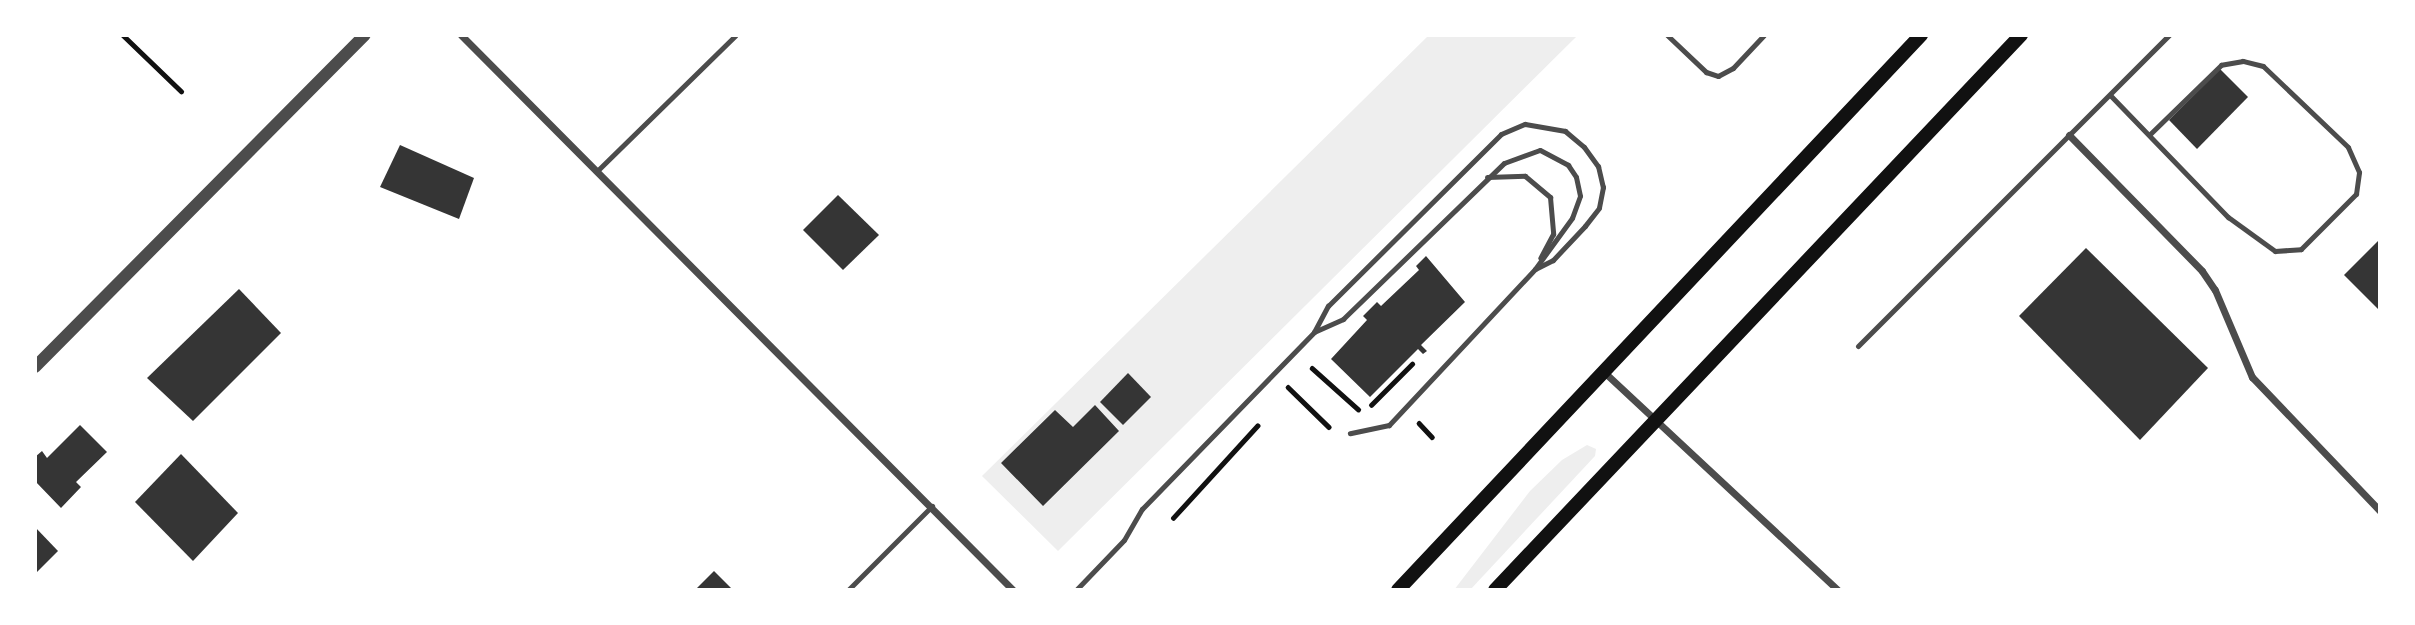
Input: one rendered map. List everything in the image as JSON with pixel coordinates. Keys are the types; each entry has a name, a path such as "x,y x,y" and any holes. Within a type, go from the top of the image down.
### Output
{"main road":[{"path":"1398,590 1921,35"},
{"path":"1494,590 2021,35"}],"street":[{"path":"35,367 366,35"},
{"path":"461,35 1013,590"},
{"path":"2069,135 2202,271 2215,290 2252,377 2380,512"},
{"path":"1604,372 1838,590"}],"lane":[{"path":"597,171 736,35"},
{"path":"1667,35 1706,72 1718,76 1733,68 1764,35"},
{"path":"1858,346 2169,35"},
{"path":"2109,95 2228,217 2275,251 2301,249 2356,194 2359,172 2348,147 2263,66 2243,61 2221,65 2149,135"},
{"path":"1076,590 1124,540 1142,509 1314,332 1328,306 1501,134 1525,124 1564,131 1584,147 1598,166 1602,187 1600,208 1586,226 1553,260 1535,269"},
{"path":"1314,332 1343,319 1487,177 1521,153 1540,149 1568,165 1576,177 1580,196 1572,218 1535,269 1390,425 1350,433"},
{"path":"1487,177 1525,176 1550,197 1553,234 1535,269"},
{"path":"848,590 932,506"}],"path":[{"path":"123,35 181,91"},
{"path":"1312,368 1362,411 1421,355"},
{"path":"1305,375 1321,359"},
{"path":"1285,396 1298,383"},
{"path":"1291,390 1337,435"},
{"path":"1173,518 1262,422"},
{"path":"1419,423 1432,436"}],"shaded area":[{"path":"1429,35 1577,36 1058,551 982,476"},
{"path":"1587,445 1596,449 1595,456 1470,590 1454,590 1530,491 1562,460"}],"building":[{"path":"2220,69 2248,97 2197,149 2169,120"},
{"path":"400,145 474,178 459,219 380,187"},
{"path":"838,195 879,235 843,270 803,230"},
{"path":"2380,239 2380,311 2344,275"},
{"path":"2086,248 2208,368 2140,440 2019,316"},
{"path":"1426,256 1465,302 1421,345 1427,351 1423,354 1418,349 1370,397 1331,359 1367,320 1363,316 1377,302 1381,306 1419,270 1416,266"},
{"path":"239,289 281,333 193,421 147,378"},
{"path":"1128,373 1151,397 1123,425 1100,402"},
{"path":"1095,405 1119,431 1043,506 1001,463 1055,410 1073,427"},
{"path":"80,425 107,452 76,482 81,487 61,508 35,481 35,457 42,451 47,458"},
{"path":"181,454 238,513 193,561 135,502"},
{"path":"35,527 58,551 35,574"},
{"path":"714,571 733,590 695,590"}]}
